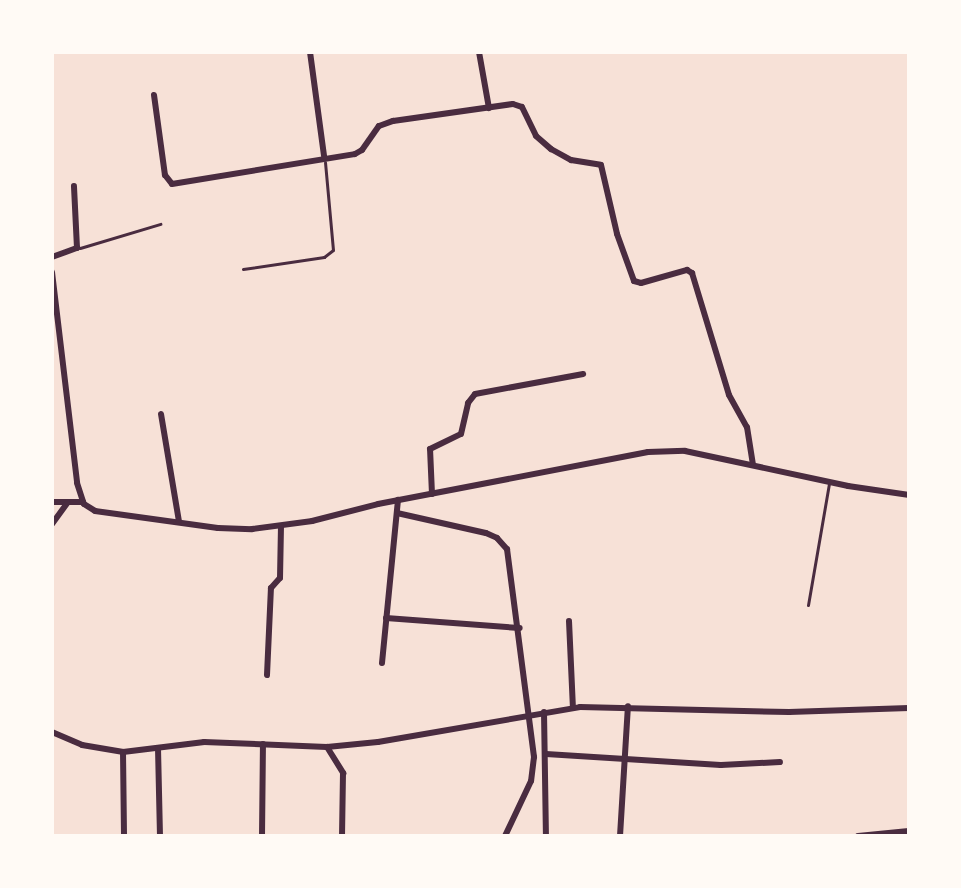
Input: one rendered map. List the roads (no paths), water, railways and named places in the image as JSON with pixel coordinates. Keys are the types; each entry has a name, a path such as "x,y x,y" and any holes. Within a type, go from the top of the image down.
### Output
{"street":[{"path":"310,52 324,156"},
{"path":"479,52 489,108"},
{"path":"154,95 165,175 172,184 360,152 384,123 518,105 536,136 551,149 571,160 601,165 617,234 634,281 641,283 687,270 692,273 729,395 747,427 753,465"},
{"path":"52,257 77,248 74,186"},
{"path":"52,272 73,456 83,502"},
{"path":"432,494 430,449 461,434 468,403 475,394 583,374"},
{"path":"161,414 179,522"},
{"path":"397,507 432,494 648,452 685,451 829,482 909,495"},
{"path":"52,502 83,502 95,511 236,530 281,526 374,505 397,507 486,533 503,542 511,560 520,628 546,754 546,836"},
{"path":"52,524 67,503"},
{"path":"382,663 397,507"},
{"path":"267,675 271,588 280,578 281,526"},
{"path":"386,618 520,628"},
{"path":"569,621 573,708"},
{"path":"620,836 628,706"},
{"path":"52,732 82,745 123,752 204,742 327,747 378,742 573,708 628,706 746,711 909,708"},
{"path":"505,836 534,770 536,713"},
{"path":"262,836 263,744"},
{"path":"327,747 343,773 342,836"},
{"path":"158,748 160,836"},
{"path":"123,752 124,836"},
{"path":"546,754 625,756 721,765 780,762"},
{"path":"858,836 909,831"}],"lane":[{"path":"243,269 324,257 333,250 324,156"},
{"path":"77,248 160,224"},
{"path":"808,605 829,482"}]}
